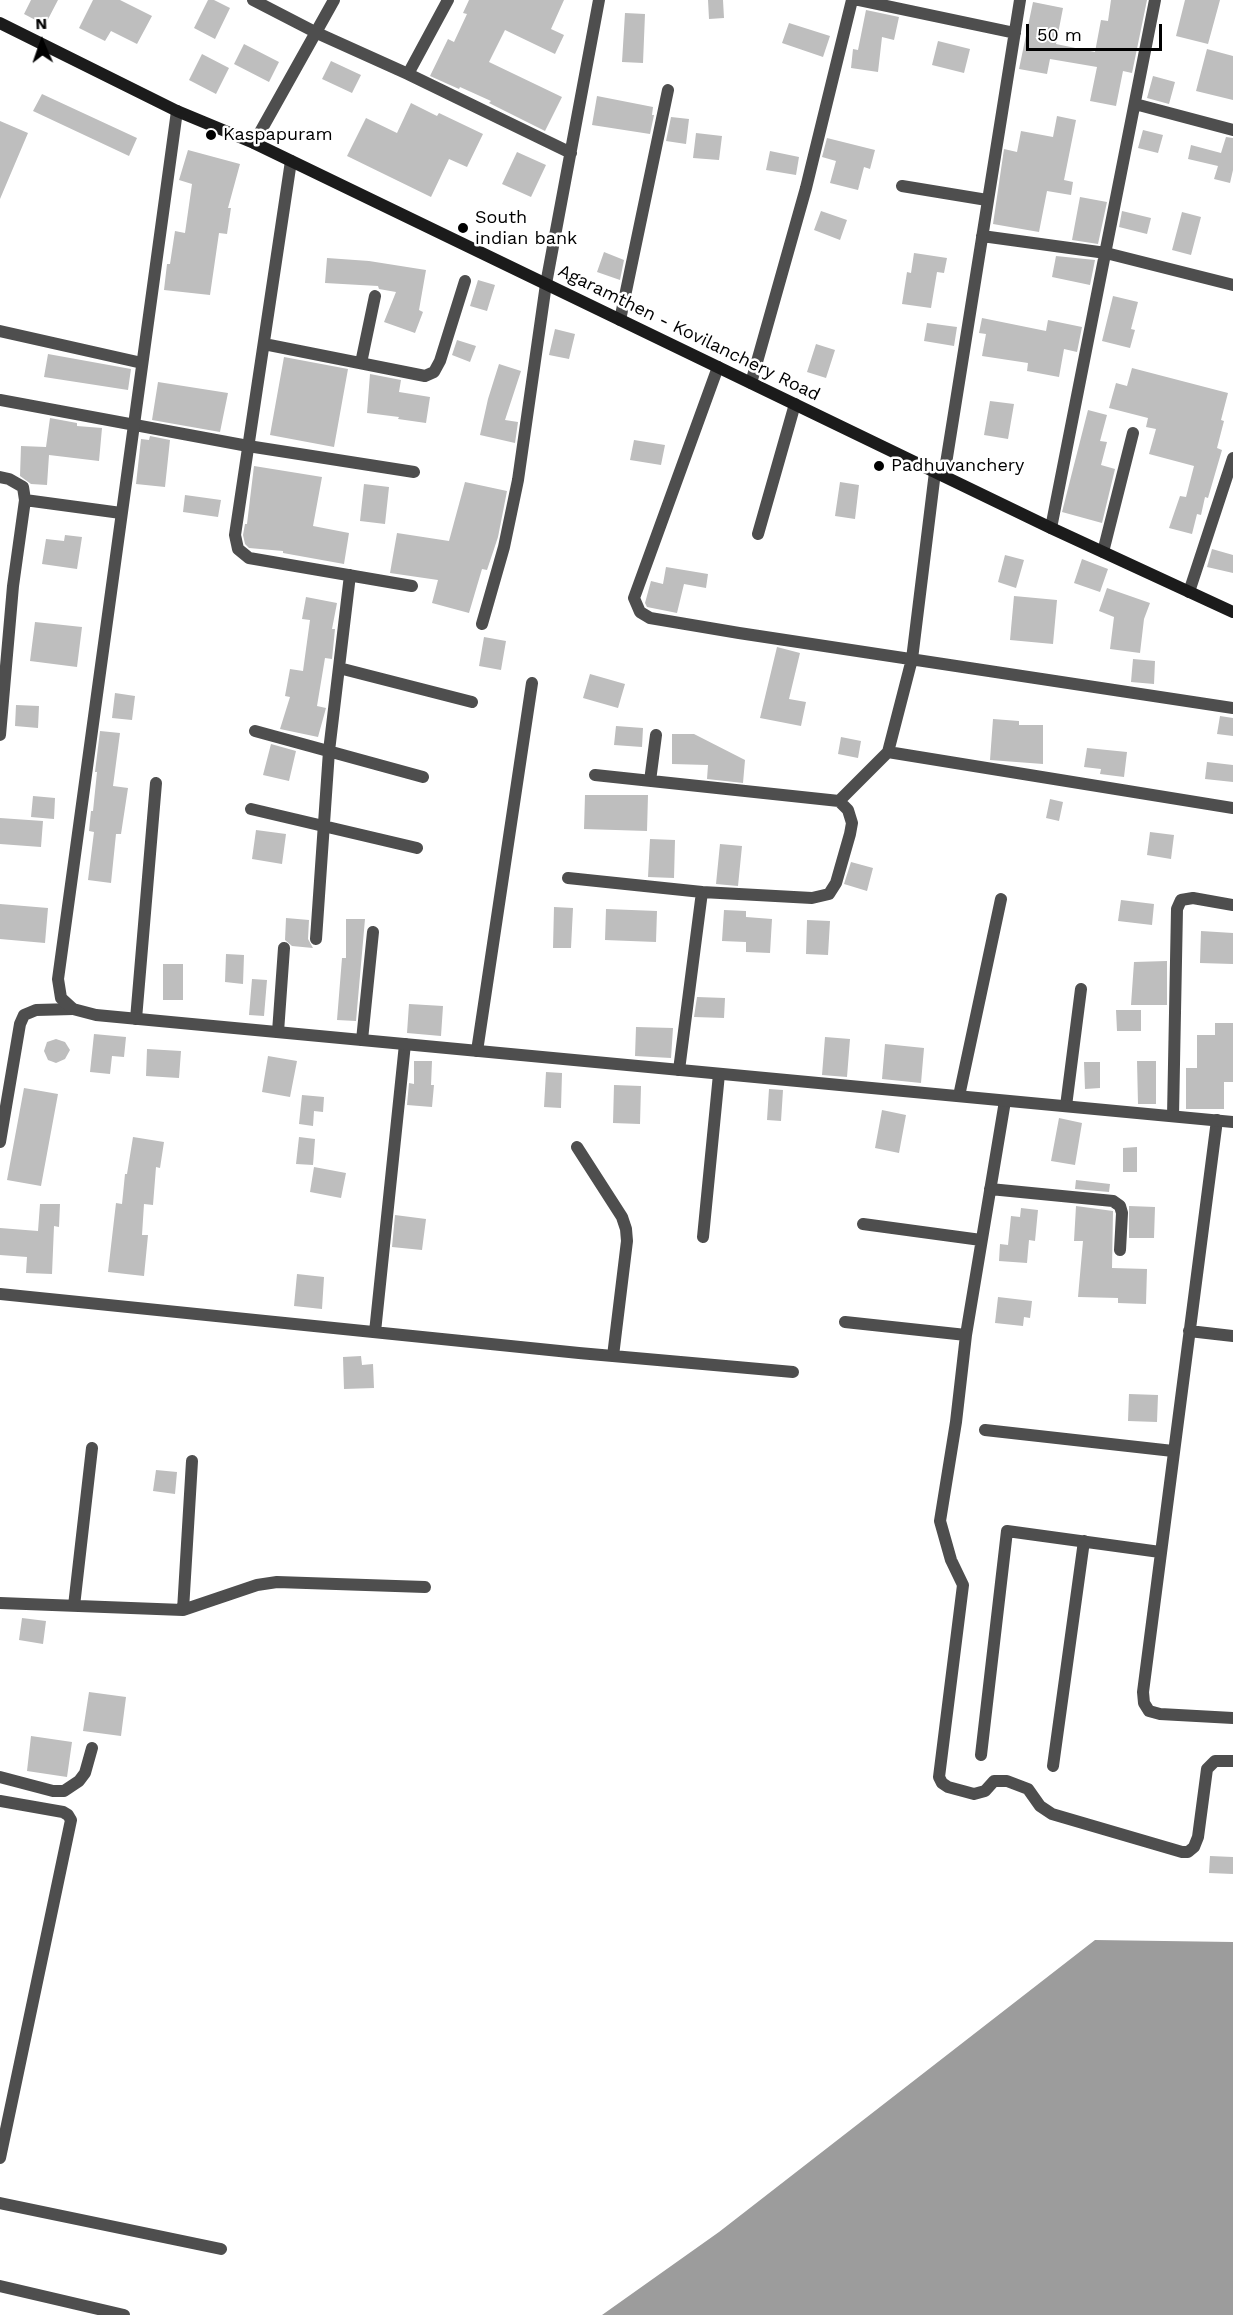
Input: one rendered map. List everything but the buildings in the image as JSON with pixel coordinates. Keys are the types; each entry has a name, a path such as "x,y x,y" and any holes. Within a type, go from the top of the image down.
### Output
{"main road":[{"name":"Agaramthen - Kovilanchery Road","path":"0,23 177,111 254,143 1051,528 1233,612"}],"street":[{"path":"252,0 571,153"},
{"path":"254,143 334,0"},
{"path":"408,74 448,0"},
{"path":"482,624 504,548 518,480 546,284 599,0"},
{"path":"751,383 803,199 852,0"},
{"path":"858,0 1015,33"},
{"path":"840,801 888,752 912,659 940,474 982,236 1020,0"},
{"path":"1051,528 1155,0"},
{"path":"620,320 668,90"},
{"path":"1135,104 1233,130"},
{"path":"73,1009 61,998 58,979 177,111"},
{"path":"291,161 235,535 238,549 249,558 412,586"},
{"path":"902,186 987,200"},
{"path":"982,236 1106,253 1233,285"},
{"path":"264,344 425,376 435,372 465,281"},
{"path":"362,363 375,296"},
{"path":"0,331 142,363"},
{"path":"718,367 634,598 639,612 650,618 1233,708"},
{"path":"0,400 249,446 414,472"},
{"path":"758,534 795,404"},
{"path":"1103,552 1133,434"},
{"path":"1188,592 1233,458"},
{"path":"0,477 9,479 22,487 25,500 6,586 0,735"},
{"path":"25,500 121,513"},
{"path":"316,939 329,751 350,575"},
{"path":"339,668 472,702"},
{"path":"477,1051 532,683"},
{"path":"255,731 423,777"},
{"path":"650,781 656,735"},
{"path":"888,752 1233,808"},
{"path":"568,878 702,892 812,898 829,894 836,883 852,823 848,810 840,801 596,775"},
{"path":"136,1019 156,783"},
{"path":"251,809 417,848"},
{"path":"679,1070 702,892"},
{"path":"1173,1116 1177,909 1181,900 1193,898 1233,904"},
{"path":"958,1096 1001,899"},
{"path":"362,1040 373,932"},
{"path":"278,1032 284,948"},
{"path":"1066,1106 1081,989"},
{"path":"0,1142 6,1063 24,1015 36,1010 73,1009 96,1015 136,1019 1233,1122"},
{"path":"375,1332 405,1044"},
{"path":"703,1237 719,1074"},
{"path":"1005,1101 966,1335 956,1422 940,1521 951,1560 963,1585 939,1771 942,1783 980,1794 994,1781 1007,1780 1028,1789 1040,1806 1052,1814 1188,1852 1194,1847 1198,1837 1209,1764 1215,1761 1233,1761"},
{"path":"1217,1120 1143,1692 1144,1702 1149,1711 1160,1714 1233,1718"},
{"path":"577,1148 622,1217 626,1229 627,1241 613,1356"},
{"path":"990,1189 1113,1201 1120,1206 1122,1214 1120,1250"},
{"path":"863,1224 981,1240"},
{"path":"0,1294 793,1372"},
{"path":"844,1322 966,1335"},
{"path":"1189,1331 1233,1336"},
{"path":"985,1430 1173,1451"},
{"path":"74,1606 92,1448"},
{"path":"183,1610 192,1461"},
{"path":"981,1755 1007,1532 1160,1552"},
{"path":"1053,1766 1084,1541"},
{"path":"0,1603 183,1610 257,1585 277,1582 425,1587"},
{"path":"0,1777 54,1791 64,1791 79,1781 85,1773 92,1748"},
{"path":"0,2158 4,2115 71,1820 63,1812 1,1805"},
{"path":"0,2203 221,2249"},
{"path":"0,2286 124,2315"}],"shaded area":[{"path":"1095,1940 1233,1942 1233,2315 602,2315 719,2232"}],"place":[{"name":"Kaspapuram","path":"211,135"},
{"name":"South indian bank","path":"463,228"},
{"name":"Padhuvanchery","path":"879,466"}]}
